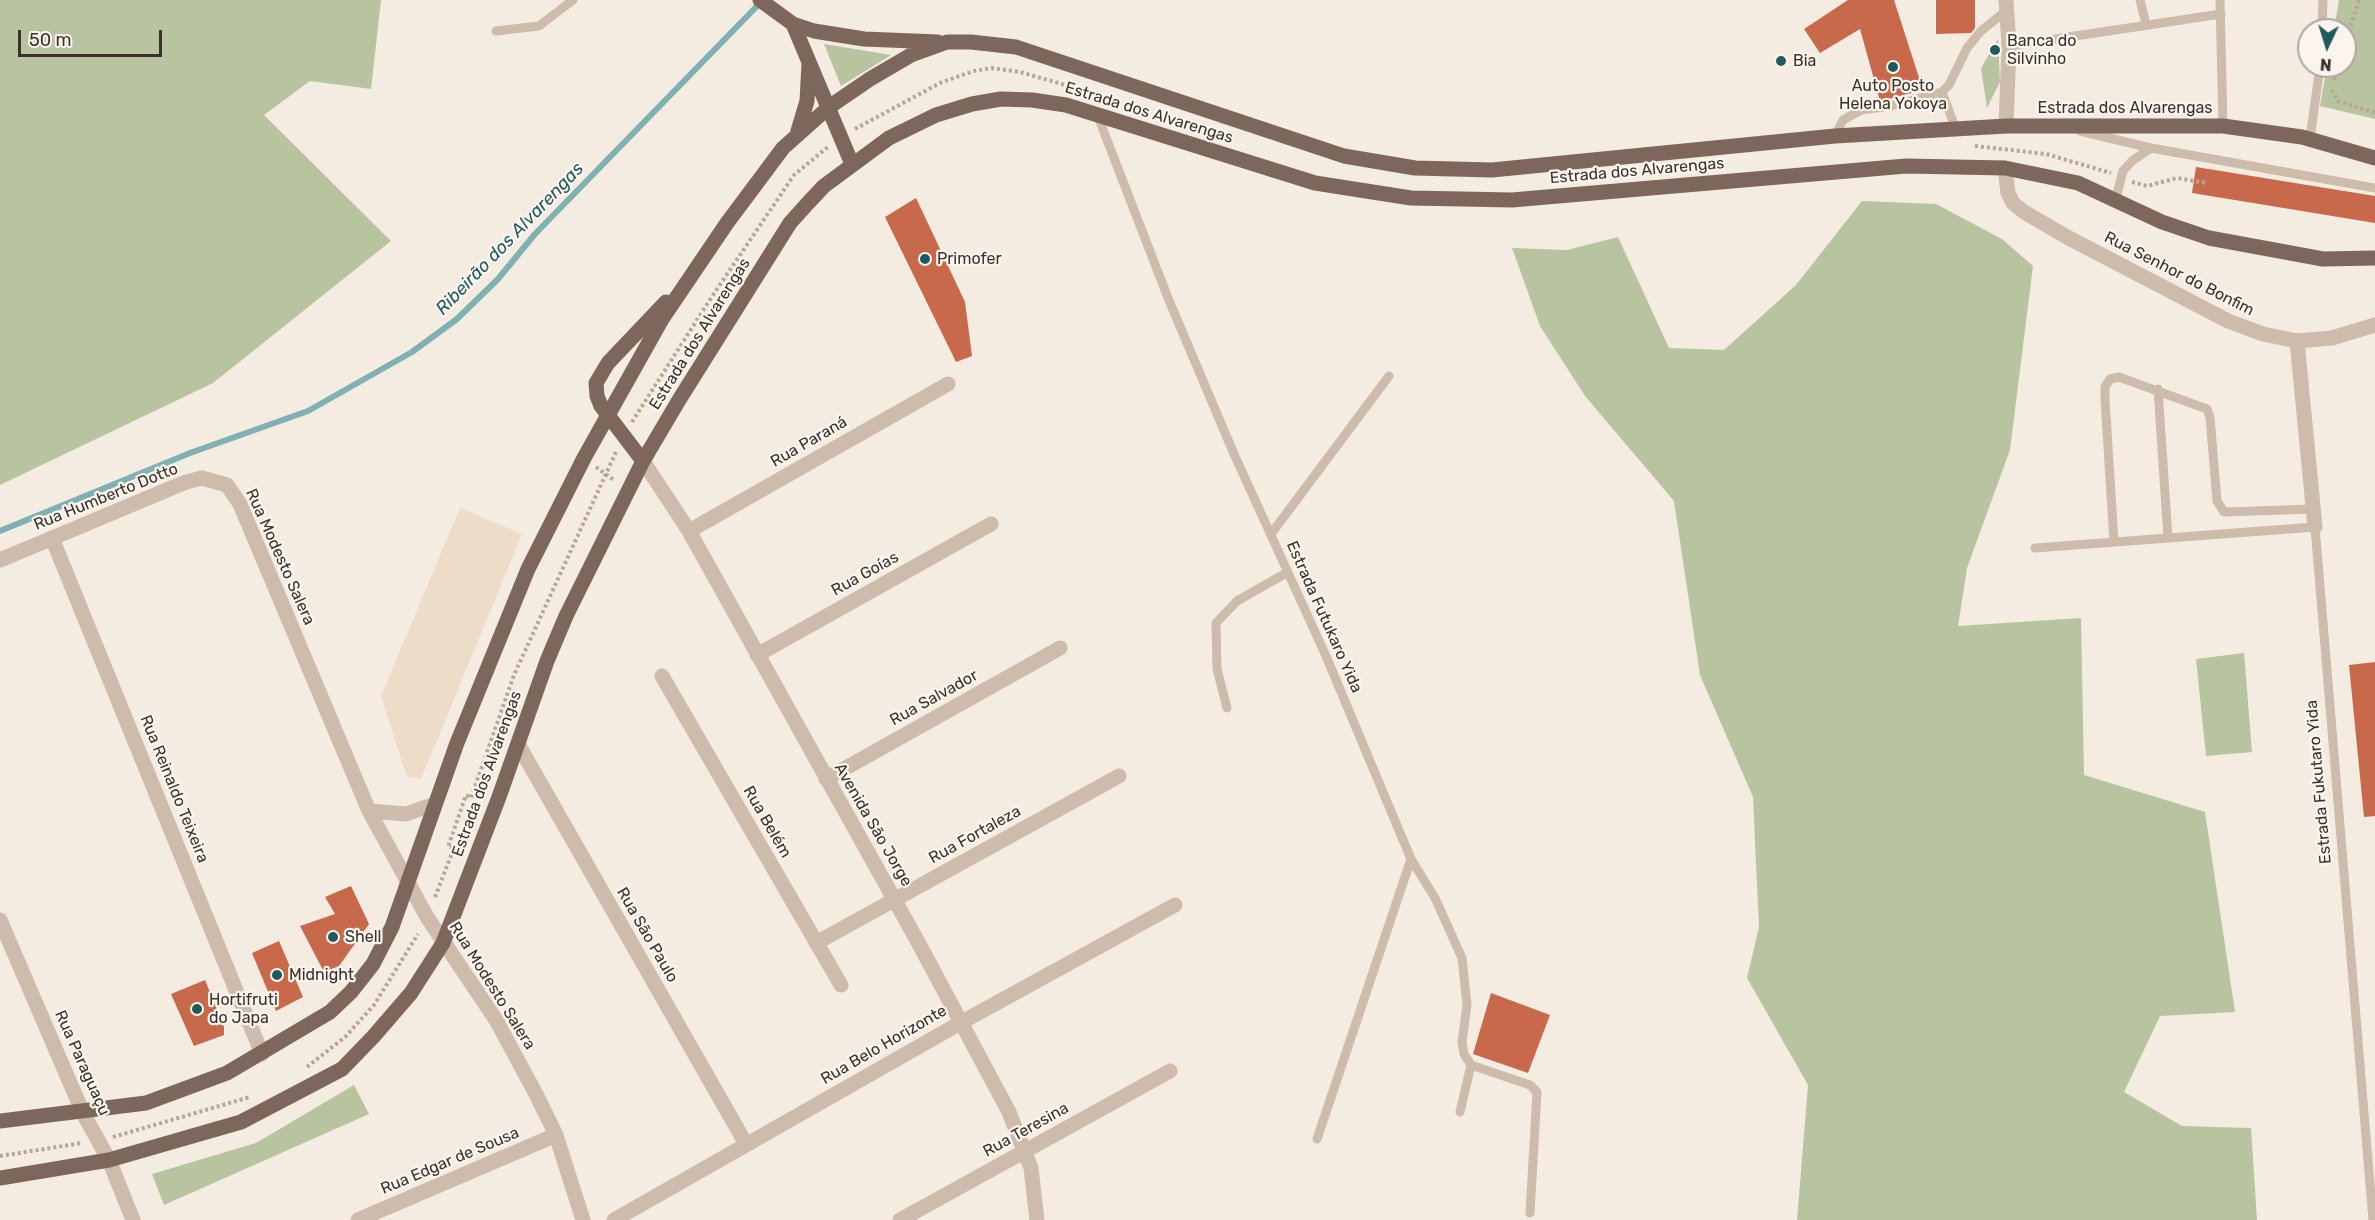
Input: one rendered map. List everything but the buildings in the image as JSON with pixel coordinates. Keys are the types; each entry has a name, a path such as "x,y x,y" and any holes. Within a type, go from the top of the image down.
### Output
{"main road":[{"path":"760,0 793,24 814,31 851,37 947,42"},
{"path":"793,24 830,107 852,164"},
{"name":"Estrada dos Alvarengas","path":"0,1121 83,1113 146,1103 227,1073 330,1012 351,992 373,964 392,927 477,693 528,569 584,458 637,361 689,278 768,167 796,134 830,107 900,61 947,42 999,44 1032,51 1344,156 1415,168 1492,170 1835,136 1955,127 2006,126 2069,128 2223,126 2310,139 2375,158"},
{"path":"796,134 807,101 809,58"},
{"name":"Estrada dos Alvarengas","path":"0,1178 109,1160 241,1122 342,1069 411,993 443,943 547,661 566,616 643,461 790,223 824,186 889,138 917,122 959,107 989,100 1032,100 1066,105 1306,180 1352,191 1412,198 1512,200 1906,166 2005,168 2078,183 2116,198 2163,222 2220,241 2323,259 2375,258"},
{"path":"643,461 608,417 597,396 596,383 601,371 689,278"}],"street":[{"path":"2006,5 2009,46 2006,126"},
{"name":"Rua Senhor do Bonfim","path":"2005,168 2008,194 2013,203 2058,232 2228,321 2263,334 2297,341 2332,338 2375,325"},
{"name":"Estrada Fukutaro Yida","path":"2297,341 2315,527"},
{"name":"Rua Paraná","path":"689,531 948,384"},
{"name":"Avenida São Jorge","path":"643,461 689,531 895,900 1009,1112 1025,1152 1034,1185 1038,1220"},
{"name":"Rua Humberto Dotto","path":"0,560 186,482 202,478 227,485"},
{"name":"Rua Modesto Salera","path":"227,485 240,504 369,811 427,917 496,1020 556,1135 583,1220"},
{"name":"Rua Goías","path":"757,655 991,524"},
{"name":"Rua Reinaldo Teixeira","path":"52,538 262,1054"},
{"name":"Rua Salvador","path":"826,779 1060,648"},
{"name":"Rua Belém","path":"662,676 841,985"},
{"name":"Rua São Paulo","path":"518,744 746,1144"},
{"name":"Rua Fortaleza","path":"816,943 1119,776"},
{"path":"369,811 406,814 435,804"},
{"name":"Rua Belo Horizonte","path":"614,1220 962,1022 1175,905"},
{"name":"Rua Paraguaçu","path":"0,920 83,1113 109,1160 133,1220"},
{"name":"Rua Teresina","path":"900,1220 1170,1071"},
{"name":"Rua Edgar de Sousa","path":"358,1220 556,1135"}],"lane":[{"path":"496,31 539,26 573,0"},
{"path":"2140,0 2146,24"},
{"path":"2220,0 2223,126"},
{"path":"2322,18 2323,0"},
{"path":"1835,136 1843,120 1861,110 1891,106 1942,92 1949,85 1967,48 2006,5"},
{"path":"2009,46 2221,14"},
{"path":"2310,139 2318,78"},
{"path":"1942,92 1955,127"},
{"name":"Estrada Futukaro Yida","path":"1097,114 1168,298 1411,859 1435,898 1462,958 1467,1005 1462,1042 1464,1054 1471,1065"},
{"path":"2069,128 2151,148 2375,188"},
{"path":"2116,198 2120,177 2132,161 2151,148"},
{"path":"1271,534 1389,376"},
{"path":"2114,542 2105,387 2110,379 2119,378 2158,389 2206,409 2210,417 2217,501 2224,512 2314,508"},
{"path":"2158,389 2168,538"},
{"path":"2035,548 2315,527"},
{"name":"Estrada Fukutaro Yida","path":"2315,527 2373,1220"},
{"path":"1227,708 1218,669 1216,623 1237,602 1288,572"},
{"path":"1317,1139 1411,859"},
{"path":"1460,1112 1471,1065 1530,1085 1536,1092 1538,1108 1530,1213"}],"path":[{"path":"2353,18 2359,0"},
{"path":"304,1069 345,1037 374,1005 427,917 454,848 448,847 466,795 471,798 514,675 623,437 711,298 794,175 842,136 940,83 983,70 1020,72 1108,97"},
{"path":"2335,78 2332,93 2338,101 2375,113"},
{"path":"1969,146 2046,154 2088,165 2147,186 2177,178 2206,183"},
{"path":"584,458 628,491"},
{"path":"0,1156 98,1141 253,1096"}],"green space":[{"path":"0,0 381,0 371,89 310,81 264,115 391,241 213,383 0,485"},
{"path":"2339,0 2375,0 2375,119 2320,106 2325,78 2357,78 2357,18 2336,18"},
{"path":"1998,39 2000,82 1987,108 1981,68"},
{"path":"824,44 891,55 841,86"},
{"path":"1862,201 1936,204 2002,239 2033,266 2010,450 1967,568 1958,626 2081,618 2084,775 2205,812 2235,1012 2160,1016 2124,1092 2182,1126 2251,1128 2257,1220 1797,1220 1808,1085 1747,978 1759,927 1753,797 1700,675 1674,501 1585,396 1540,326 1512,248 1567,250 1618,237 1669,348 1724,350 1796,285"},
{"path":"2244,653 2252,752 2206,756 2196,659"},
{"path":"354,1085 369,1114 164,1205 152,1174 256,1143"}],"shaded area":[{"path":"460,508 522,534 421,779 407,777 381,696"}],"waterway":[{"name":"Ribeirão dos Alvarengas","path":"0,531 190,453 308,411 412,352 457,319 498,279 535,234 762,1"}],"place":[{"name":"Banca do Silvinho","path":"1995,50"},
{"name":"Bia","path":"1781,61"},
{"name":"Auto Posto Helena Yokoya","path":"1893,67"},
{"name":"Primofer","path":"925,259"},
{"name":"Shell","path":"333,937"},
{"name":"Midnight","path":"277,975"},
{"name":"Hortifruti do Japa","path":"197,1009"}]}
